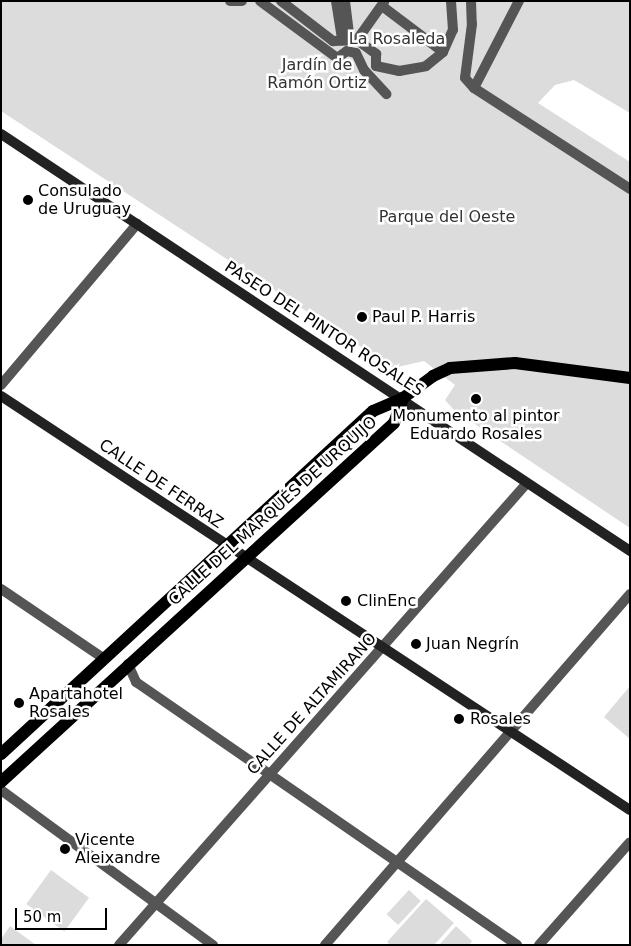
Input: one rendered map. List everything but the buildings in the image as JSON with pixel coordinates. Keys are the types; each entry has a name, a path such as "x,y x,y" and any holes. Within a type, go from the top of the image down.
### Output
{"main road":[{"name":"PASEO DEL PINTOR ROSALES","path":"1,134 403,398 630,550"},
{"path":"403,398 433,376 450,368 478,365 515,363 630,378"},
{"name":"CALLE DE FERRAZ","path":"1,396 630,810"},
{"name":"CALLE DEL MARQUÉS DE URQUIJO","path":"1,754 360,420 403,398"},
{"name":"CALLE DEL MARQUÉS DE URQUIJO","path":"1,782 394,423 403,398"}],"street":[{"path":"230,1 242,1"},
{"path":"260,1 337,58 347,51 356,53 361,67 386,94"},
{"path":"281,1 333,41 350,40 376,54 376,66 390,70 419,68 443,52 453,30 451,1"},
{"path":"336,1 350,40"},
{"path":"345,1 350,40"},
{"path":"471,1 472,24 465,78 474,88 630,189"},
{"path":"474,88 519,1"},
{"path":"350,40 383,3 443,52"},
{"path":"1,385 137,224"},
{"name":"CALLE DE ALTAMIRANO","path":"119,945 528,482"},
{"path":"1,589 103,658"},
{"path":"325,945 630,594"},
{"path":"128,664 136,682 517,945"},
{"path":"1,790 213,945"},
{"path":"538,945 630,842"}],"green space":[{"name":"Parque del Oeste","path":"1,1 630,1 630,113 574,80 555,85 538,103 630,162 630,528 454,410 445,400 455,385 424,361 393,368 1,111"},
{"path":"630,686 630,739 604,717"},
{"path":"51,870 89,898 64,932 26,904"},
{"path":"409,890 421,901 398,925 386,914"},
{"path":"426,899 454,923 434,945 390,945 387,942"},
{"path":"10,926 36,945 1,945 1,939"},
{"path":"456,926 472,941 469,945 439,945"}],"place":[{"name":"Consulado de Uruguay","path":"28,200"},
{"name":"Paul P. Harris","path":"362,317"},
{"name":"Monumento al pintor Eduardo Rosales","path":"476,399"},
{"name":"ClinEnc","path":"346,601"},
{"name":"Juan Negrín","path":"416,644"},
{"name":"Apartahotel Rosales","path":"19,703"},
{"name":"Rosales","path":"459,719"},
{"name":"Vicente Aleixandre","path":"65,849"}],"park label":[{"name":"La Rosaleda","path":"397,39"},
{"name":"Jardín de Ramón Ortiz","path":"317,74"}]}
